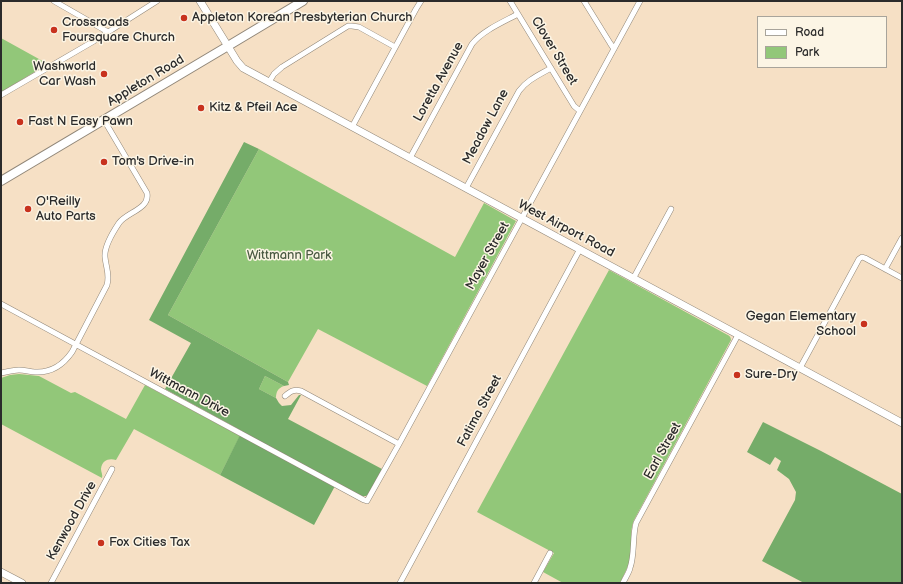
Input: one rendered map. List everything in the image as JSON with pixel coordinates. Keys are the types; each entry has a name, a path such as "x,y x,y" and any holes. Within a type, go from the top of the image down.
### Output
{"main road":[{"name":"Appleton Road","path":"1,181 303,1"}],"street":[{"path":"54,1 108,32"},
{"path":"1,95 108,32 157,1"},
{"name":"West Airport Road","path":"200,1 243,68 902,423"},
{"path":"352,127 421,1"},
{"name":"Clover Street","path":"510,1 574,106 580,111"},
{"path":"584,1 614,48"},
{"name":"Mayer Street","path":"367,501 640,1"},
{"name":"Loretta Avenue","path":"410,158 474,41 483,34 518,14"},
{"path":"269,82 274,74 282,67 348,26 359,28 395,47"},
{"name":"Meadow Lane","path":"466,188 518,91 531,79 551,68"},
{"path":"1,374 20,370 33,372 47,371 60,365 66,360 76,345 107,285 108,273 105,258 106,247 121,221 144,206 147,200 147,193 104,120"},
{"path":"633,279 671,209"},
{"path":"886,269 902,238"},
{"name":"Fatima Street","path":"400,583 580,250"},
{"path":"800,368 859,259 865,258 902,278"},
{"name":"Wittmann Drive","path":"1,304 367,501"},
{"name":"Earl Street","path":"623,583 630,568 636,523 738,335"},
{"path":"285,396 294,390 301,391 399,444"},
{"name":"Kenwood Drive","path":"50,583 112,469"},
{"path":"534,583 550,553"},
{"path":"1,572 22,583"}],"green space":[{"path":"1,38 48,64 1,92"},
{"path":"244,142 259,149 168,315 288,382 289,385 284,386 265,376 259,389 276,398 282,406 291,405 299,395 301,395 288,419 382,469 369,494 366,496 361,496 335,486 314,525 220,475 242,431 165,389 191,343 149,320"},
{"name":"Wittmann Park","path":"259,149 455,257 484,203 516,221 427,386 318,329 288,382 168,315"},
{"path":"609,270 728,335 731,340 634,520 632,529 631,556 628,567 620,583 563,583 543,572 554,553 477,512"},
{"path":"19,374 39,376 71,393 75,392 126,419 145,385 240,436 220,475 134,429 116,460 111,459 104,462 101,469 102,478 1,424 1,378"},
{"path":"265,376 284,386 278,390 276,398 259,389"},
{"path":"763,422 902,494 902,583 804,583 762,561 795,500 796,492 789,479 777,470 781,461 775,457 770,465 747,452"}],"place":[{"name":"Appleton Korean Presbyterian Church","path":"184,18"},
{"name":"Crossroads Foursquare Church","path":"54,30"},
{"name":"Washworld Car Wash","path":"104,74"},
{"name":"Kitz & Pfeil Ace","path":"201,108"},
{"name":"Fast N Easy Pawn","path":"20,122"},
{"name":"Tom's Drive-in","path":"104,162"},
{"name":"O'Reilly Auto Parts","path":"28,209"},
{"name":"Gegan Elementary School","path":"864,324"},
{"name":"Sure-Dry","path":"737,375"},
{"name":"Fox Cities Tax","path":"101,543"}]}
